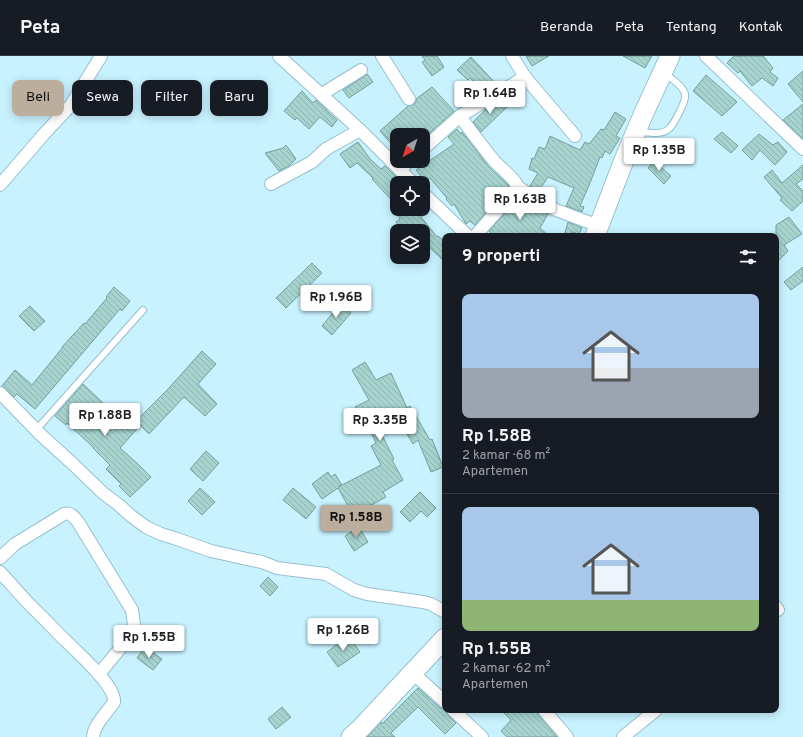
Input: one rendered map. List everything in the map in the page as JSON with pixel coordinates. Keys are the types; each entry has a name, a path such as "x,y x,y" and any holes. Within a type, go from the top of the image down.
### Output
{"highway":[{"path":"597,231 636,132 666,64"},
{"path":"351,737 442,641"}],"street":[{"path":"0,185 71,105 101,56"},
{"path":"279,56 322,94 406,176"},
{"path":"382,56 409,100"},
{"path":"512,56 525,78 575,136"},
{"path":"706,56 803,150"},
{"path":"322,94 361,70"},
{"path":"430,143 460,116 525,78"},
{"path":"460,116 496,163 512,178 517,186 539,202 597,231"},
{"path":"271,184 316,159 326,148 360,130"},
{"path":"478,233 513,193 517,186"},
{"path":"430,200 465,233"},
{"path":"0,393 36,430 74,464 103,493 146,527 161,534 211,551 262,562 277,568 326,574 354,590 367,594 423,602 431,604 442,610"},
{"path":"0,558 15,544 64,514 67,513 72,515 78,522 132,610 134,625 132,634 99,674"},
{"path":"0,572 86,660 110,688 114,700 94,730 93,737"},
{"path":"413,673 442,699"},
{"path":"456,713 482,737"},
{"path":"547,713 567,737"},
{"path":"622,737 652,713"}],"lane":[{"path":"636,132 658,133 669,129 673,125 684,102 686,96 685,92 666,64"},
{"path":"36,430 143,310"}],"building":[{"path":"422,56 437,56 444,67 432,76 422,62 425,60"},
{"path":"526,56 549,56 532,66"},
{"path":"623,56 652,56 645,68"},
{"path":"734,56 763,56 773,68 770,72 778,78 773,86 762,78 752,86 740,71 738,73 727,63"},
{"path":"471,57 497,85 481,95 479,93 482,90 470,78 468,80 457,70"},
{"path":"803,71 803,102 788,84"},
{"path":"367,74 373,82 349,98 343,90"},
{"path":"706,75 737,102 722,116 693,91"},
{"path":"432,87 454,111 430,133 430,128 390,128 390,142 380,131 408,106 413,105 416,102 416,99"},
{"path":"302,91 313,103 316,100 337,120 332,127 320,117 309,129 297,118 295,120 284,111"},
{"path":"503,99 509,105 481,132 473,122 485,110"},
{"path":"803,104 803,139 783,120"},
{"path":"615,112 626,119 616,136 620,138 610,154 605,151 602,158 600,157 580,206 584,207 582,212 566,206 574,188 548,177 538,192 530,186 538,173 529,169 532,158 534,159 539,147 545,149 550,136 580,150 585,142 589,144 601,129 604,130"},
{"path":"457,129 461,134 462,132 489,167 509,186 475,225 470,221 466,224 454,204 452,206 430,176 421,176 416,170 419,168 430,168 430,160 454,144 448,137"},
{"path":"722,132 738,146 731,153 714,139"},
{"path":"759,134 773,145 778,142 787,152 775,165 760,150 752,160 742,150"},
{"path":"358,142 370,159 381,169 385,166 395,176 390,176 390,198 372,179 373,178 357,163 350,168 340,154"},
{"path":"286,145 296,159 289,166 279,171 265,153 283,148"},
{"path":"654,161 671,176 664,184 648,168"},
{"path":"803,165 803,179 796,184 803,191 803,201 792,211 780,200 782,198 764,177 772,170 782,183"},
{"path":"519,197 535,208 548,214 540,228 546,233 491,233 489,231"},
{"path":"398,216 422,216 421,217 427,224 398,224 396,222 400,219"},
{"path":"789,217 802,234 784,245 788,251 779,260 779,233 776,233 776,225"},
{"path":"568,222 582,228 580,233 565,233"},
{"path":"430,228 437,237 438,236 442,239 442,259 430,248"},
{"path":"312,263 322,273 286,308 276,298"},
{"path":"803,267 803,281 791,290 784,282"},
{"path":"114,287 130,301 122,311 120,309 35,409 17,394 14,397 2,386 15,370 32,385 62,347 84,323 85,324 107,298 106,297"},
{"path":"340,304 351,313 332,335 322,326"},
{"path":"30,306 45,321 34,331 19,316"},
{"path":"202,351 216,364 198,384 217,404 205,416 184,397 149,434 136,421 169,388"},
{"path":"365,362 376,380 391,373 407,408 410,406 430,440 432,439 442,467 431,472 418,440 413,444 402,426 382,435 394,459 392,460 403,480 383,492 386,497 353,515 338,488 322,499 312,484 328,472 331,477 335,474 342,485 381,465 371,446 376,443 366,422 363,424 355,407 369,400 352,370"},
{"path":"83,384 120,419 123,416 137,429 120,448 151,477 130,497 119,486 121,484 106,469 110,465 67,423 66,425 55,416"},
{"path":"206,451 219,463 203,481 190,469"},
{"path":"200,488 215,502 202,515 188,501"},
{"path":"293,488 316,507 306,519 283,500"},
{"path":"420,492 436,508 427,517 421,511 410,522 400,512"},
{"path":"359,527 368,542 354,551 345,536"},
{"path":"268,577 278,587 270,596 260,586"},
{"path":"348,636 360,652 338,667 327,652"},
{"path":"145,647 162,659 153,670 137,658"},
{"path":"418,688 442,708 442,713 447,713 456,723 445,734 418,707 391,733 395,737 367,737 381,722 382,724"},
{"path":"282,707 291,717 276,729 268,719"},
{"path":"504,713 538,713 557,737 507,737 501,731 511,720"}]}
